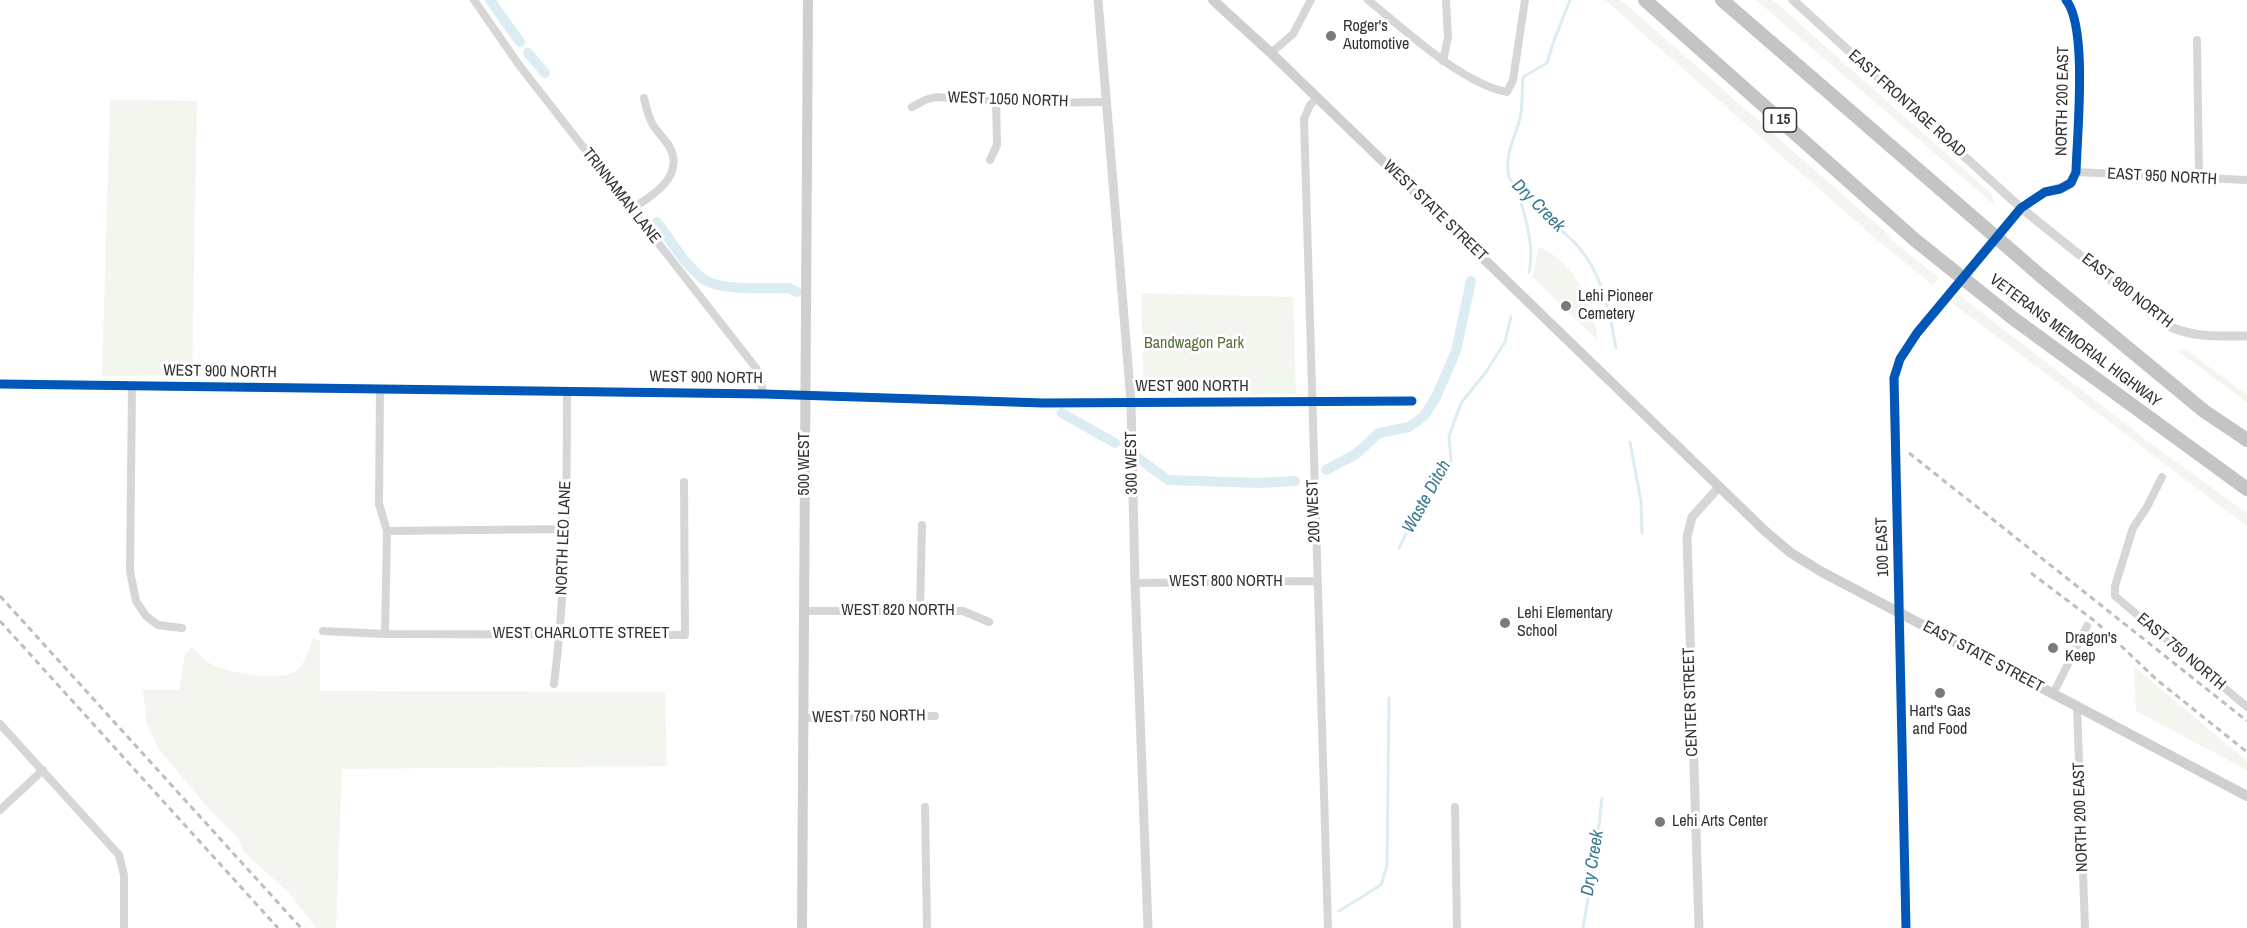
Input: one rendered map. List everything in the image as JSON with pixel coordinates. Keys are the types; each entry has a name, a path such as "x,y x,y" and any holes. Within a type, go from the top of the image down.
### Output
{"highway":[{"name":"VETERANS MEMORIAL HIGHWAY","path":"1645,0 1916,240 2014,319 2247,489"},
{"name":"VETERANS MEMORIAL HIGHWAY","path":"1722,0 2042,277 2204,411 2247,440"}],"main road":[{"name":"500 WEST","path":"802,928 807,0"},
{"name":"WEST STATE STREET","path":"1213,0 1271,53 1655,424"},
{"name":"EAST STATE STREET","path":"1655,424 1765,531 1791,553 1822,572 2247,796"}],"street":[{"name":"TRINNAMAN LANE","path":"474,0 519,65 756,368 764,394"},
{"name":"300 WEST","path":"1098,0 1131,402 1135,583 1148,928"},
{"path":"1271,53 1293,34 1311,0"},
{"path":"1368,0 1443,61 1493,90 1507,92 1514,80 1525,0"},
{"path":"1443,61 1448,37 1446,0"},
{"name":"EAST FRONTAGE ROAD","path":"1793,0 2021,208"},
{"name":"NORTH 200 EAST","path":"2021,208 2045,192 2060,189 2071,183 2076,172 2080,50 2077,24 2067,0"},
{"path":"2197,40 2199,178"},
{"name":"WEST 1050 NORTH","path":"912,107 936,97 1025,103 1106,102"},
{"path":"632,209 657,192 673,171 673,156 668,144 651,123 644,98"},
{"name":"200 WEST","path":"1317,98 1310,105 1304,119 1328,928"},
{"path":"990,160 997,145 996,100"},
{"name":"EAST 950 NORTH","path":"2076,172 2247,180"},
{"name":"EAST 900 NORTH","path":"2021,208 2168,326 2183,333 2202,337 2247,336"},
{"name":"100 EAST","path":"1906,928 1894,378 1900,359 1917,333 2021,208"},
{"name":"WEST 900 NORTH","path":"0,384 764,394 1032,402 1412,401"},
{"path":"132,386 130,571 136,602 146,616 158,625 182,628"},
{"path":"380,389 379,504 387,531 385,634"},
{"name":"NORTH LEO LANE","path":"554,684 567,529 567,392"},
{"name":"EAST 750 NORTH","path":"2162,477 2133,528 2115,586 2115,596 2247,707"},
{"name":"WEST CHARLOTTE STREET","path":"323,631 385,634 686,635 684,482"},
{"name":"CENTER STREET","path":"1699,928 1687,537 1692,517 1719,487"},
{"path":"920,610 922,525"},
{"path":"387,531 567,529"},
{"name":"WEST 800 NORTH","path":"1135,583 1316,581"},
{"name":"WEST 820 NORTH","path":"804,611 963,611 989,622"},
{"path":"2053,694 2087,626"},
{"name":"NORTH 200 EAST","path":"2077,706 2085,928"},
{"name":"WEST 750 NORTH","path":"803,718 935,716"},
{"path":"0,724 119,855 124,875 124,928"},
{"path":"0,810 43,770"},
{"path":"925,807 927,928"},
{"path":"1455,807 1457,928"}],"green space":[{"path":"1605,0 1621,0 1891,237 1890,239 1939,278 1933,285 1877,240"},
{"path":"1756,0 1773,0 1993,195 1996,206"},
{"path":"110,100 197,101 192,375 102,376"},
{"path":"1539,247 1563,263 1580,286 1592,313 1598,341 1532,276"},
{"name":"Bandwagon Park","path":"1141,293 1293,297 1296,394 1144,394"},
{"path":"1958,294 2154,446 2247,513 2247,526 1952,303"},
{"path":"2184,348 2247,395 2247,402 2179,352"},
{"path":"313,638 320,641 320,691 665,692 667,766 342,769 336,928 316,928 290,894 244,852 237,837 208,808 158,748 147,724 143,690 179,690 185,654 192,646 205,660 223,668 236,672 277,676 288,674 299,668"},
{"path":"2134,667 2247,761 2247,770 2136,711"}],"waterway":[{"path":"490,0 520,42"},
{"name":"Dry Creek","path":"1570,0 1547,63 1523,77 1521,113 1509,153 1509,177 1528,200 1586,256 1604,294 1616,348"},
{"path":"528,53 545,73"},
{"name":"Waste Ditch","path":"1518,192 1530,242 1529,272"},
{"path":"657,222 685,261 705,280 723,286 789,288 797,292"},
{"path":"1326,470 1356,454 1379,433 1409,427 1424,416 1436,397 1456,351 1471,281"},
{"name":"Waste Ditch","path":"1399,548 1426,493 1451,460 1449,436 1461,403 1486,372 1505,342 1511,317"},
{"path":"1062,413 1115,443"},
{"name":"Dry Creek","path":"1630,442 1641,501 1642,533"},
{"path":"1138,458 1168,480 1260,483 1295,481"},
{"name":"Waste Ditch","path":"1339,911 1381,885 1387,866 1389,698"},
{"name":"Dry Creek","path":"1583,928 1596,852 1602,798"}],"railway":[{"path":"1909,453 2247,721"},
{"path":"2031,573 2096,622 2157,680 2247,752"},
{"path":"0,596 301,928"},
{"path":"0,621 278,928"}],"cycle path":[{"path":"1906,928 1894,378 1900,359 1917,333 2021,208 2045,192 2060,189 2071,183 2076,172 2080,82 2077,33 2073,14 2066,0"},
{"path":"0,384 764,394 1043,403 1412,401"}],"place":[{"name":"Roger's Automotive","path":"1331,36"},
{"name":"Lehi Pioneer Cemetery","path":"1566,306"},
{"name":"Lehi Elementary School","path":"1505,623"},
{"name":"Dragon's Keep","path":"2053,648"},
{"name":"Hart's Gas and Food","path":"1940,693"},
{"name":"Lehi Arts Center","path":"1660,822"}]}
